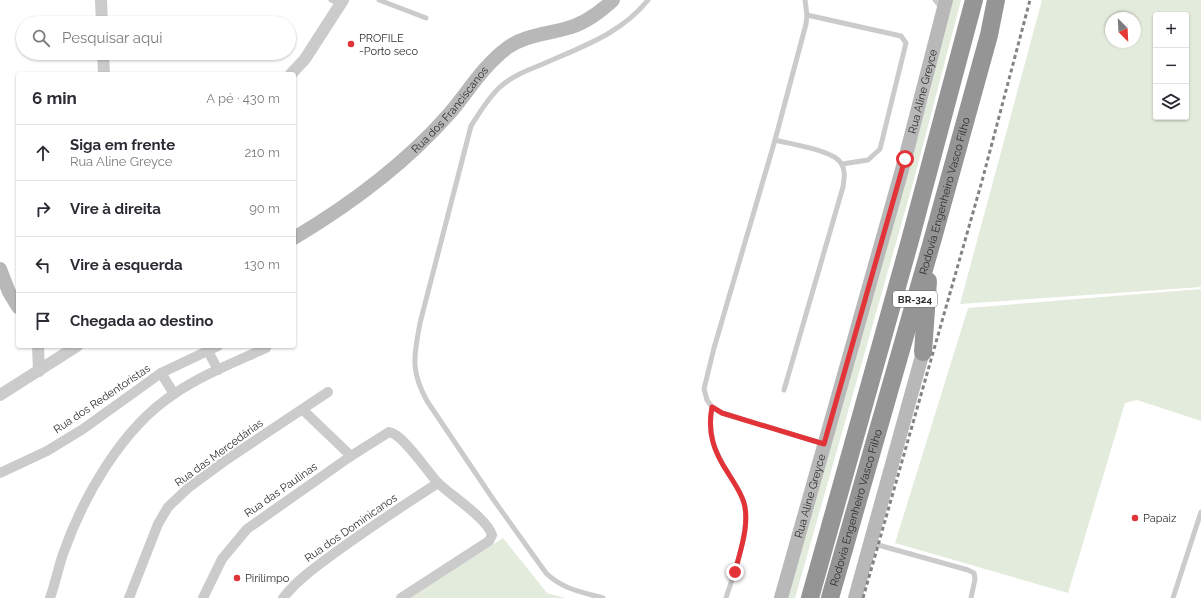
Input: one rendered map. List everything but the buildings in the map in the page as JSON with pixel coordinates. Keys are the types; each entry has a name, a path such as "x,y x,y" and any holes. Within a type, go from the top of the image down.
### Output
{"highway":[{"name":"Rodovia Engenheiro Vasco Filho","path":"810,598 909,244 974,0"},
{"name":"Rodovia Engenheiro Vasco Filho","path":"830,598 933,238 989,35 996,0"},
{"path":"923,352 933,238"}],"main road":[{"name":"Rua dos Franciscanos","path":"296,237 350,203 419,145 450,114 495,58 508,47 523,40 581,24 613,0"},
{"name":"Rua Aline Greyce","path":"781,598 905,159 942,3"},
{"path":"0,269 9,292 16,304"},
{"path":"855,598 923,352"}],"street":[{"path":"101,0 102,16"},
{"path":"292,72 305,59 338,1"},
{"path":"103,60 104,72"},
{"path":"38,348 38,371"},
{"path":"0,396 74,348"},
{"name":"Rua dos Redentoristas","path":"0,473 47,450 83,429 161,373 214,348"},
{"path":"50,598 63,554 87,500 129,434 156,407 174,394 218,370 266,348"},
{"path":"208,351 218,370"},
{"path":"161,373 174,394"},
{"name":"Rua das Mercedárias","path":"129,598 158,524 168,507 188,488 226,460 328,392"},
{"path":"303,410 351,456"},
{"name":"Rua das Paulinas","path":"203,598 222,558 246,529 351,456 389,432 398,436 438,483"},
{"path":"401,598 446,570 489,541 492,537 490,530 469,508 438,483"},
{"name":"Rua dos Dominicanos","path":"283,598 306,574 356,537 438,483"}],"lane":[{"path":"379,0 426,18"},
{"path":"603,598 566,588 555,582 546,573 493,499 427,401 418,384 414,370 415,352 420,323 471,126 488,100 500,87 510,80 598,39 623,25 639,11 648,0"},
{"path":"805,0 807,15 775,140 714,348 704,389 706,400 712,407 722,413 824,444"},
{"path":"807,15 901,36 906,43 880,149 868,160 842,164"},
{"path":"775,140 833,155 842,164 845,175 843,187 784,390"},
{"path":"712,407 709,423 711,439 719,458 742,495 746,513 745,528 735,572 726,598"},
{"path":"1173,598 1201,512"},
{"path":"870,543 968,570 974,573 975,579 971,598"}],"green space":[{"path":"951,0 961,0 913,183 795,598 787,598 930,92"},
{"path":"1042,0 1201,0 1201,287 960,304"},
{"path":"1201,289 1201,421 1137,400 1125,403 1068,593 895,543 968,308"},
{"path":"503,538 547,593 565,598 409,598"}],"railway":[{"path":"863,598 982,181 1030,0"}],"place":[{"name":"PROFILE -Porto seco","path":"351,44"},
{"name":"Papaiz","path":"1135,518"},
{"name":"Pirilimpo","path":"237,578"}],"route":[{"path":"735,572 745,528 746,513 742,495 725,469 711,439 709,423 712,407 722,413 824,444 905,159"}]}
